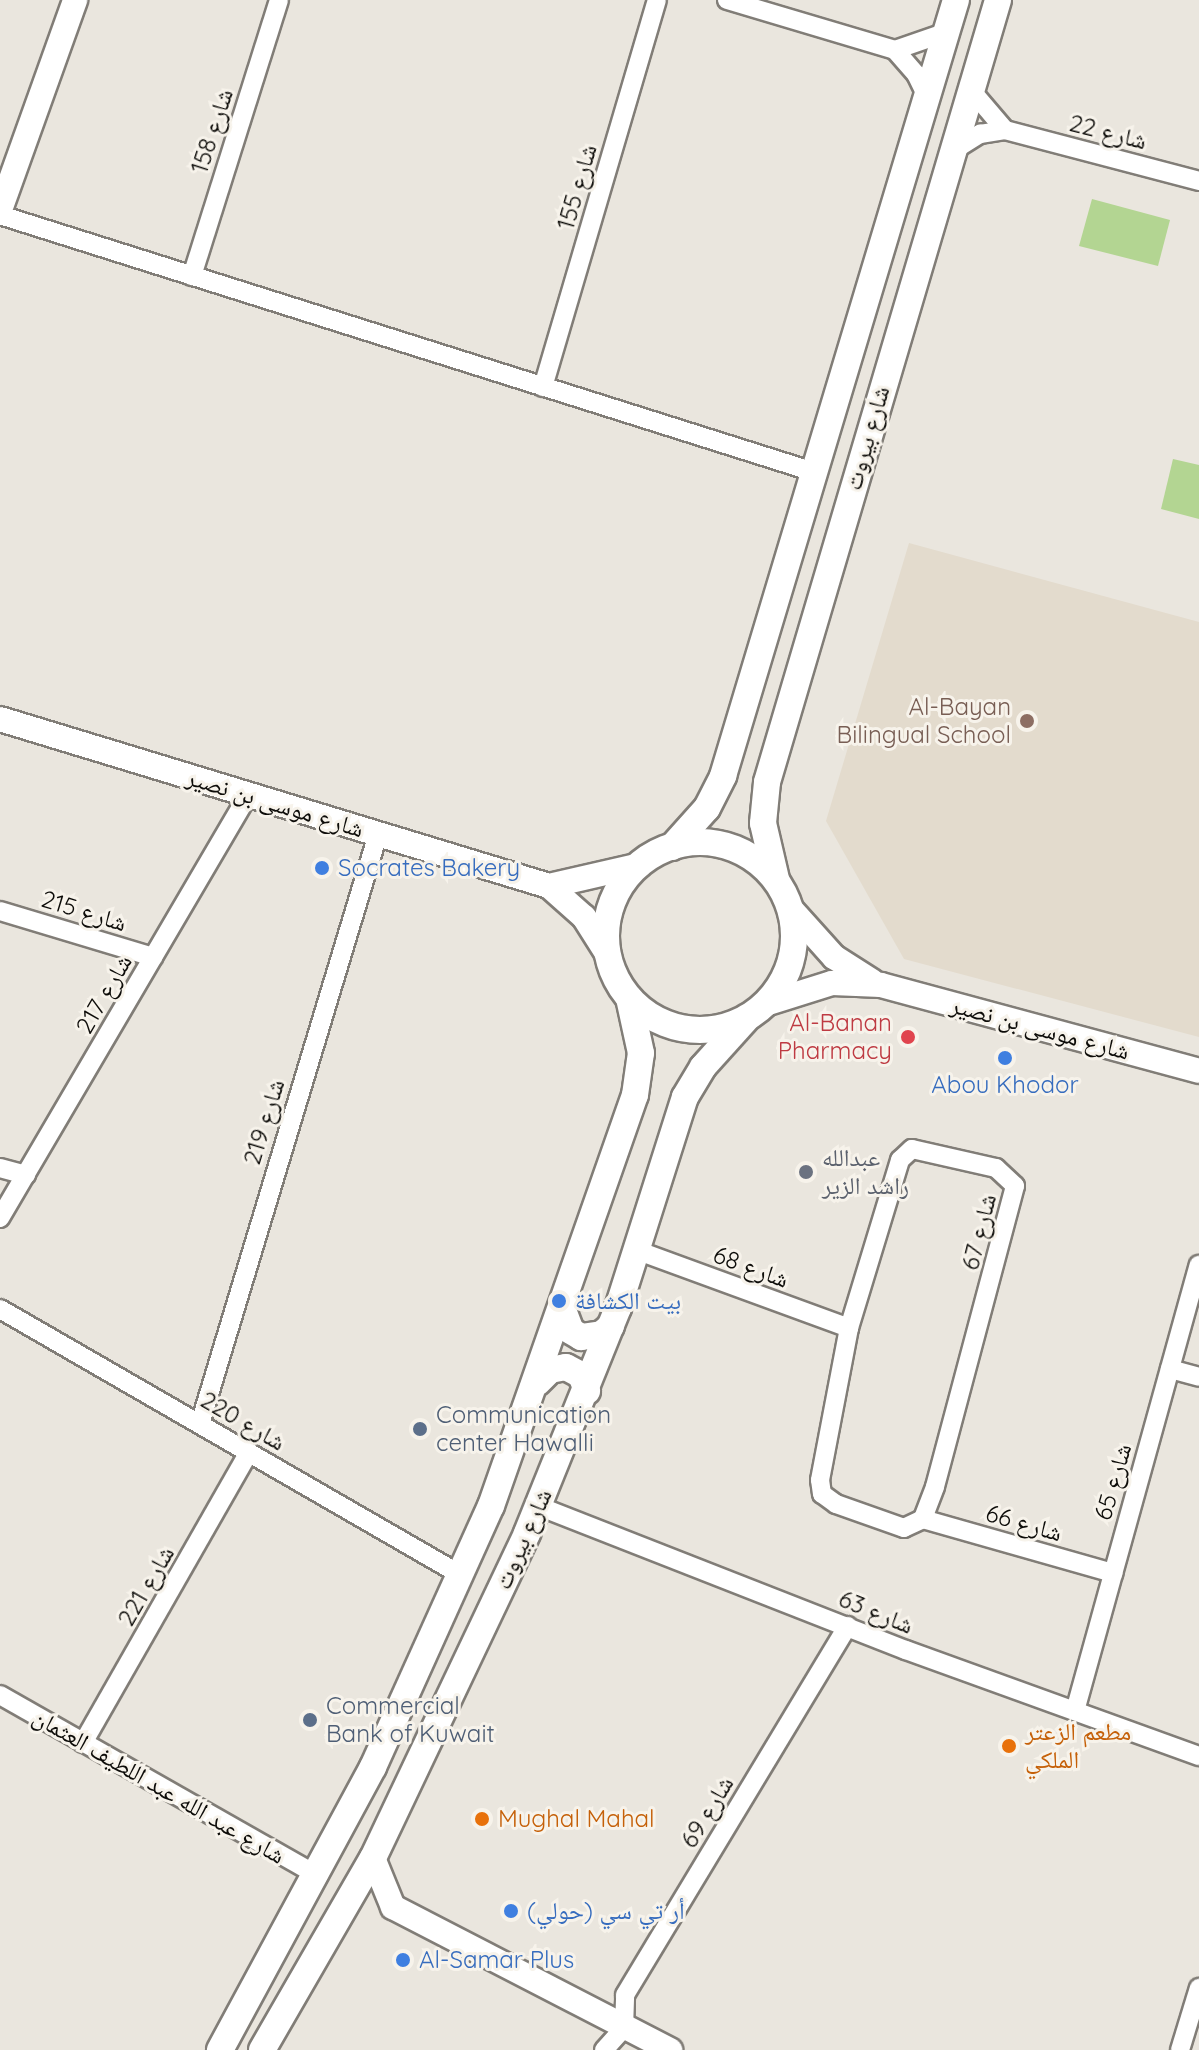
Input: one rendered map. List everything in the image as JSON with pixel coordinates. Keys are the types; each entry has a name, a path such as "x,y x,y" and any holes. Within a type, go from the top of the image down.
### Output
{"main road":[{"name":"شارع بيروت","path":"672,847 707,808 723,776 956,0"},
{"name":"شارع بيروت","path":"776,879 763,810 799,672 998,0"},
{"path":"869,290 891,289 907,302"},
{"path":"799,672 781,673 773,662 802,556 805,503"},
{"path":"705,842 737,849 776,879 790,908 794,949 779,988 757,1010 694,1030 658,1020 629,998 608,955 612,905 640,865 672,847 705,842"},
{"name":"شارع بيروت","path":"220,2050 318,1876 411,1690 538,1382 637,1083 641,1053 629,998"},
{"name":"شارع بيروت","path":"262,2050 373,1858 538,1506 611,1326 685,1097 703,1067 757,1010"},
{"path":"563,1310 571,1331 581,1337 602,1334 611,1326"},
{"path":"538,1382 550,1370 566,1367 581,1375 587,1391"},
{"path":"244,2011 255,2030 276,2025"}],"street":[{"path":"75,0 4,184 0,212 192,276 814,472"},
{"name":"شارع 158","path":"192,276 279,0"},
{"name":"شارع 155","path":"543,387 657,0"},
{"path":"727,0 760,5 895,50 916,74 927,97"},
{"path":"895,50 947,32"},
{"path":"971,90 1005,130"},
{"path":"952,151 980,134 1005,130"},
{"name":"شارع 22","path":"1005,130 1199,181"},
{"name":"شارع موسى بن نصير","path":"0,719 549,886 584,917 608,955"},
{"name":"شارع 217","path":"0,1218 249,794"},
{"name":"شارع 219","path":"200,1424 378,834"},
{"name":"شارع موسى بن نصير","path":"549,886 640,865"},
{"name":"شارع موسى بن نصير","path":"790,908 834,957 881,985"},
{"name":"شارع 215","path":"0,911 153,957"},
{"name":"شارع موسى بن نصير","path":"757,1010 818,985 881,985 1199,1071"},
{"name":"شارع 67","path":"912,1149 929,1149 1006,1175 1015,1186 923,1519 904,1528 836,1504 822,1494 820,1480 849,1328 900,1160 912,1149"},
{"path":"0,1168 26,1175"},
{"name":"شارع 68","path":"636,1250 849,1328"},
{"name":"شارع 65","path":"1075,1711 1199,1265"},
{"name":"شارع 220","path":"0,1309 461,1575"},
{"path":"1170,1369 1199,1377"},
{"name":"شارع 221","path":"83,1743 249,1452"},
{"name":"شارع 63","path":"538,1506 848,1626 1199,1756"},
{"name":"شارع 66","path":"923,1519 1113,1573"},
{"name":"شارع 69","path":"624,2028 625,1995 848,1626"},
{"name":"شارع عبد الله عبد اللطيف العثمان","path":"0,1695 318,1876"},
{"path":"373,1858 393,1907 670,2050"},
{"path":"1180,2050 1199,1988"},
{"path":"604,2050 624,2028"}],"shaded area":[{"name":"Al-Bayan Bilingual School","path":"909,543 1199,622 1199,1037 904,959 826,821"}],"green space":[{"path":"1092,199 1170,220 1158,266 1079,246"},
{"path":"1173,459 1199,465 1199,519 1161,509"}],"place":[{"name":"Al-Bayan Bilingual School","path":"1027,721"},
{"name":"Socrates Bakery","path":"322,868"},
{"name":"Al-Banan Pharmacy","path":"908,1037"},
{"name":"Abou Khodor","path":"1005,1058"},
{"name":"عبدالله راشد الزير","path":"806,1172"},
{"name":"بيت الكشافة","path":"559,1301"},
{"name":"Communication center Hawalli","path":"420,1429"},
{"name":"Commercial Bank of Kuwait","path":"310,1720"},
{"name":"مطعم الزعتر الملكي","path":"1009,1746"},
{"name":"Mughal Mahal","path":"482,1819"},
{"name":"أر تي سي (حولي)","path":"511,1911"},
{"name":"Al-Samar Plus","path":"403,1960"}]}
